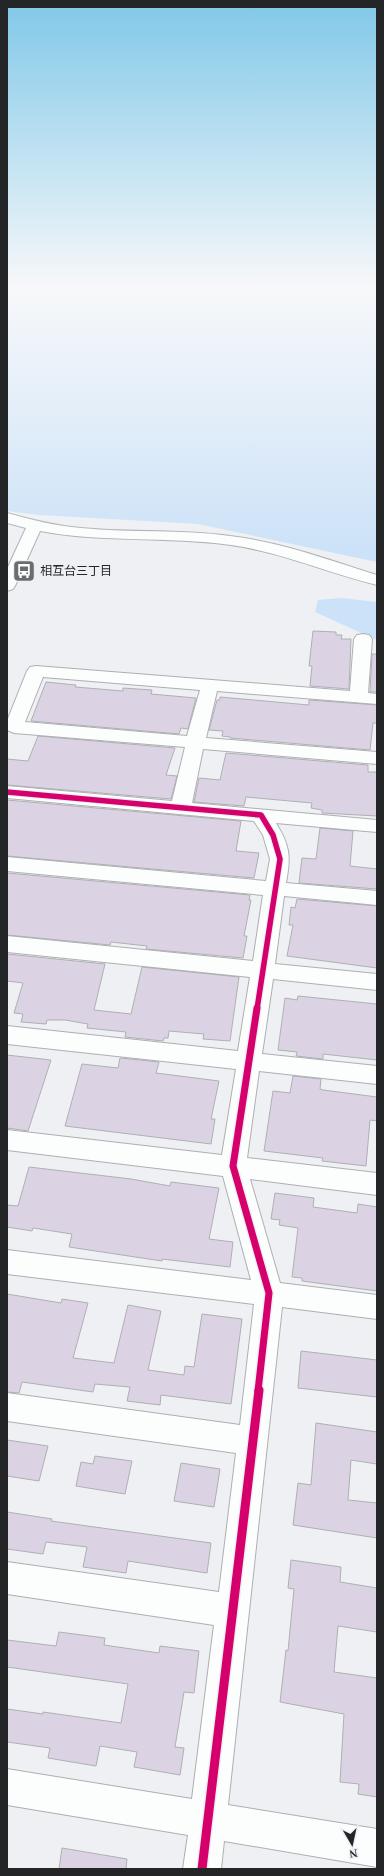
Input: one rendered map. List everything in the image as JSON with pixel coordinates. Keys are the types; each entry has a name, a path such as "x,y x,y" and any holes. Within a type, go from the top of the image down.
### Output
{"street":[{"path":"7,518 34,527 88,533 210,538 272,547 377,580"},
{"path":"7,586 34,527"},
{"path":"359,697 364,639"},
{"path":"377,698 36,671 14,727 377,758"},
{"path":"181,807 194,743 210,685"},
{"path":"7,792 377,826"},
{"path":"202,1869 253,1441 269,1293 233,1166 248,1060 264,970 274,888 280,859 273,835 261,815"},
{"path":"7,864 377,898"},
{"path":"7,944 377,982"},
{"path":"7,1035 377,1075"},
{"path":"7,1140 377,1184"},
{"path":"7,1262 377,1307"},
{"path":"7,1407 253,1441"},
{"path":"7,1578 233,1611"},
{"path":"7,1787 377,1848"}],"shaded area":[{"path":"7,377 377,377 377,562 198,524 39,515 7,511"},
{"path":"342,598 377,602 377,640 315,612 318,600"}],"building":[{"path":"313,631 336,632 336,635 342,635 341,639 351,639 349,689 310,686 312,666 309,666"},
{"path":"372,654 377,654 377,692 370,692"},
{"path":"46,682 76,685 75,687 123,691 123,688 152,690 151,694 196,698 188,729 181,728 179,734 31,721"},
{"path":"220,697 309,705 309,700 377,705 377,723 373,723 370,750 230,738 222,736 223,731 209,730 217,700 220,700"},
{"path":"38,736 175,748 166,775 177,776 171,799 7,785 7,759 28,761"},
{"path":"226,753 368,765 368,772 377,772 377,816 322,813 322,810 311,808 312,803 246,797 244,806 194,802 199,778 220,780"},
{"path":"7,800 241,821 236,851 259,853 254,878 7,856"},
{"path":"320,828 353,831 350,866 377,869 377,889 299,883 302,858 316,859"},
{"path":"7,873 250,895 249,900 251,900 244,936 247,936 243,958 146,949 147,946 111,942 110,945 7,935"},
{"path":"297,899 377,906 377,968 287,956 293,925 289,925 291,907 295,908"},
{"path":"7,954 105,964 94,1010 131,1014 142,967 239,977 230,1041 203,1039 204,1034 169,1031 168,1038 164,1038 163,1041 125,1037 126,1032 87,1028 88,1024 65,1020 47,1020 46,1024 21,1022 23,1014 14,1013 23,983 7,981"},
{"path":"298,996 377,1004 377,1060 323,1054 323,1059 296,1056 297,1052 278,1050 285,998 297,1000"},
{"path":"7,1055 51,1060 28,1131 7,1128"},
{"path":"120,1058 159,1062 156,1073 219,1081 211,1119 215,1119 211,1144 65,1126 82,1064 118,1068"},
{"path":"293,1076 321,1079 320,1089 323,1090 377,1097 377,1121 370,1120 366,1166 322,1161 323,1158 264,1151 273,1091 290,1093"},
{"path":"29,1167 131,1179 170,1186 171,1182 219,1188 209,1239 233,1242 230,1267 162,1259 162,1261 69,1247 72,1234 33,1228 32,1231 7,1227 7,1205 18,1206"},
{"path":"275,1193 314,1198 313,1207 357,1213 358,1204 377,1207 377,1291 302,1281 302,1278 292,1277 298,1228 279,1225 280,1220 271,1219"},
{"path":"7,1294 61,1303 62,1299 88,1303 73,1358 114,1363 128,1305 161,1311 148,1370 184,1375 185,1366 194,1367 202,1314 242,1319 231,1404 161,1395 160,1405 127,1401 130,1387 95,1384 93,1392 22,1382 19,1393 7,1392"},
{"path":"301,1351 377,1360 377,1397 298,1388"},
{"path":"316,1423 377,1432 377,1464 351,1460 348,1500 377,1503 377,1538 293,1525 298,1483 311,1485"},
{"path":"7,1440 48,1446 39,1481 7,1476"},
{"path":"95,1456 132,1461 125,1494 76,1486 81,1462 93,1464"},
{"path":"181,1463 220,1469 214,1507 174,1501"},
{"path":"7,1512 52,1519 51,1521 211,1543 207,1573 128,1561 126,1573 83,1567 87,1547 46,1542 43,1554 7,1549"},
{"path":"291,1560 341,1567 340,1582 377,1588 377,1632 338,1626 334,1672 377,1678 377,1797 358,1794 359,1784 340,1782 344,1714 280,1702 286,1650 288,1651 294,1589 288,1588"},
{"path":"59,1632 105,1638 104,1645 159,1653 160,1646 199,1651 194,1693 184,1692 175,1747 184,1748 180,1775 134,1767 137,1752 100,1746 96,1766 48,1758 50,1748 7,1742 7,1709 43,1714 43,1712 121,1723 128,1684 7,1667 7,1640 56,1646"},
{"path":"62,1848 127,1859 126,1869 59,1869"}],"cycle path":[{"path":"7,792 261,815 273,835 280,859 233,1166 269,1293 253,1441 202,1869"}],"place":[{"name":"相互台三丁目","path":"24,571"}]}
